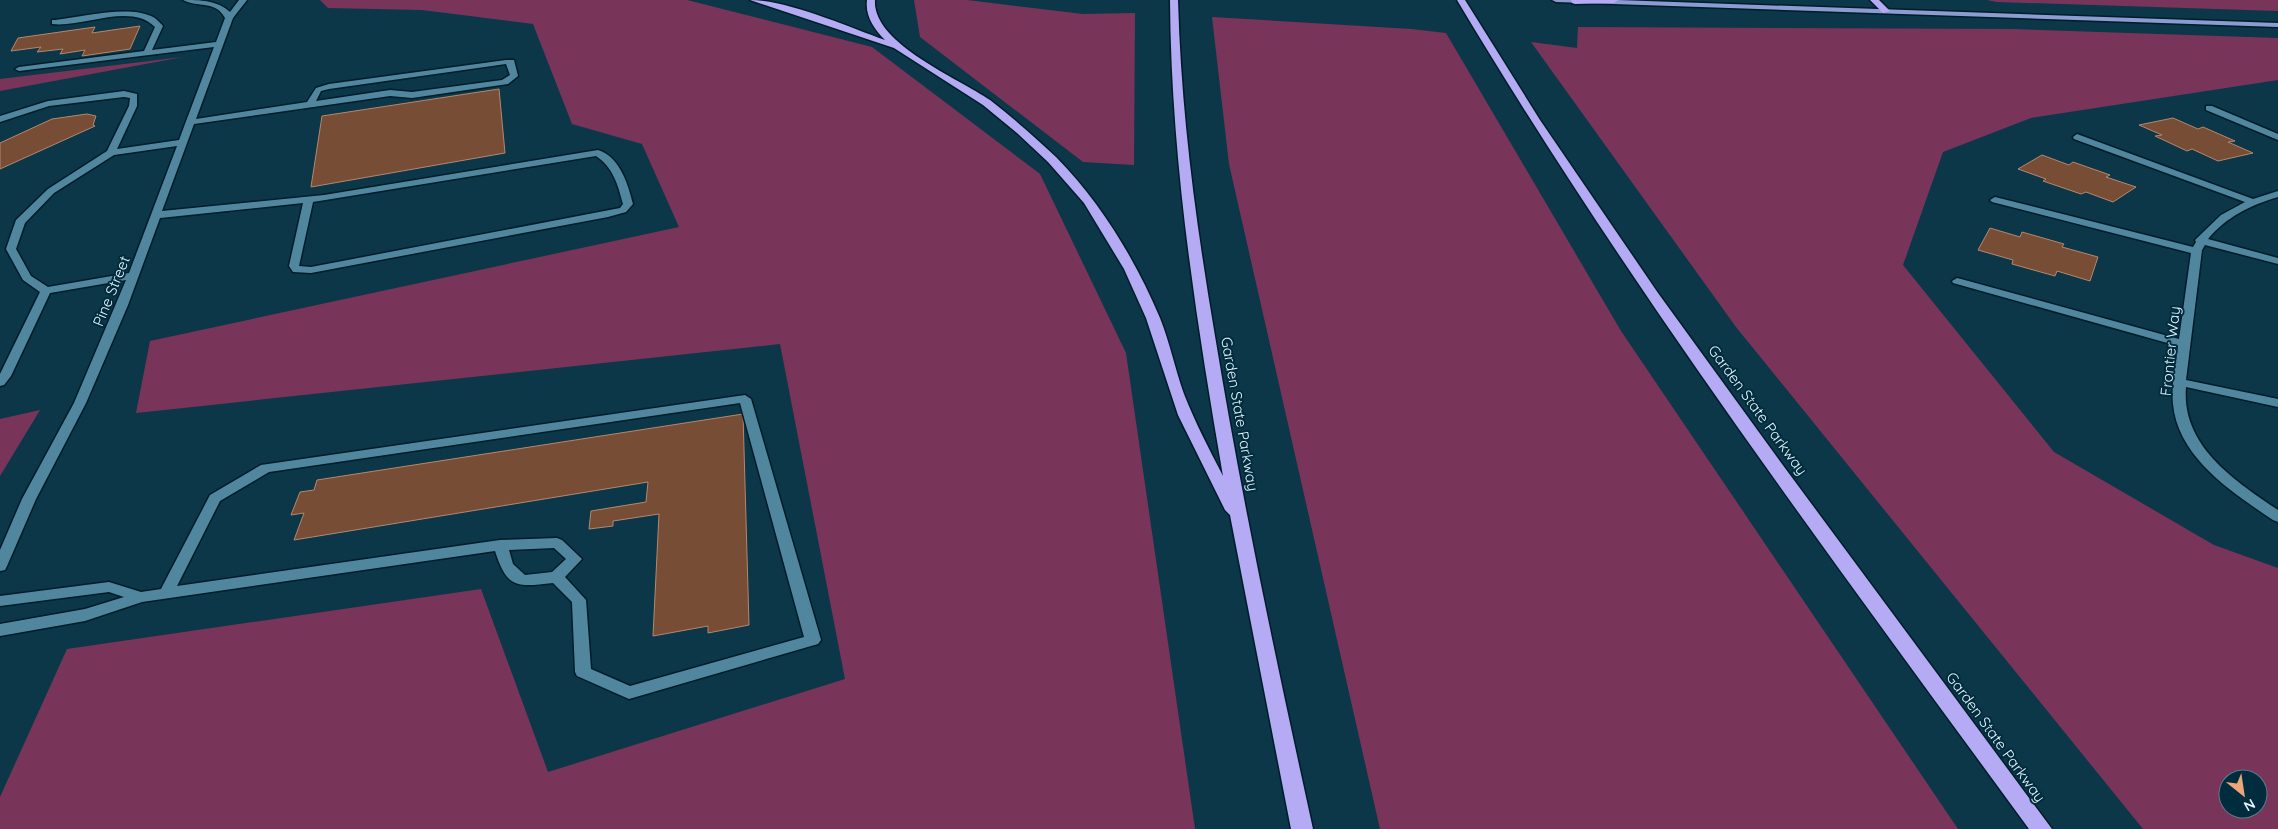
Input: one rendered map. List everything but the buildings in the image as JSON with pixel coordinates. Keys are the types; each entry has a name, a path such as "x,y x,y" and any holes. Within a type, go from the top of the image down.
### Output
{"highway":[{"path":"754,0 819,18 902,50 962,85 1006,118 1056,164 1086,198 1134,273 1163,344 1179,400 1242,527"},
{"path":"871,0 871,12 874,20 884,34 902,50"},
{"path":"1575,1 1614,0"},
{"path":"1874,0 1886,11"},
{"name":"Garden State Parkway","path":"1464,4 1576,182 1692,350 1884,617 2041,829"},
{"name":"Garden State Parkway","path":"1174,7 1181,142 1188,205 1217,395 1302,829"}],"main road":[{"path":"1556,0 2278,25"}],"street":[{"path":"187,0 210,3 222,8 229,18"},
{"name":"Pine Street","path":"0,566 29,499 80,402 134,275 229,18 244,0"},
{"path":"56,22 107,16 138,15 150,18 159,26 147,53"},
{"path":"19,70 220,44"},
{"path":"191,122 390,93 412,95 494,84 504,82 514,76 513,66 511,62 506,62 321,87 315,92 312,104"},
{"path":"0,119 48,104 124,94 134,96 133,106 111,153"},
{"path":"2209,108 2278,137"},
{"path":"2077,137 2253,202"},
{"path":"134,275 46,291 27,278 11,248 20,222 51,192 111,153 183,142"},
{"path":"156,215 309,199 598,154 608,159 622,182 628,204 623,210 608,214 311,270 297,270 294,266 309,199"},
{"path":"2198,246 2207,231 2220,222 2253,202 2276,196"},
{"path":"1996,200 2198,246 2278,260"},
{"name":"Frontier Way","path":"2198,246 2180,382 2180,408 2189,434 2197,447 2224,477 2278,517"},
{"path":"1957,281 2185,344"},
{"path":"0,382 5,376 46,291"},
{"path":"2180,382 2278,403"},
{"path":"166,593 215,498 266,468 746,399 814,640 629,693 583,672 580,600 556,577"},
{"path":"0,630 86,615 141,597 500,545 557,543 575,559 556,577 522,581 507,566 500,545"},
{"path":"0,601 109,587 141,597"}],"shaded area":[{"path":"320,0 687,0 872,47 1040,174 1126,353 1195,829 0,829 0,797 67,649 481,589 548,772 845,679 780,344 136,413 150,341 679,227 642,144 572,124 533,24 422,10 328,8"},
{"path":"914,0 967,0 1083,14 1135,13 1134,165 1083,162 920,37"},
{"path":"1987,0 2278,0 2278,11 1997,2"},
{"path":"1212,17 1411,29 1446,33 1621,331 1958,829 1380,829 1229,164"},
{"path":"1578,27 2013,29 2278,38 2278,80 2031,118 1943,152 1903,265 2054,452 2214,545 2278,568 2278,829 2143,829 1736,327 1531,42 1577,48"},
{"path":"183,57 0,91 0,79"},
{"path":"40,410 0,476 0,419"}]}
